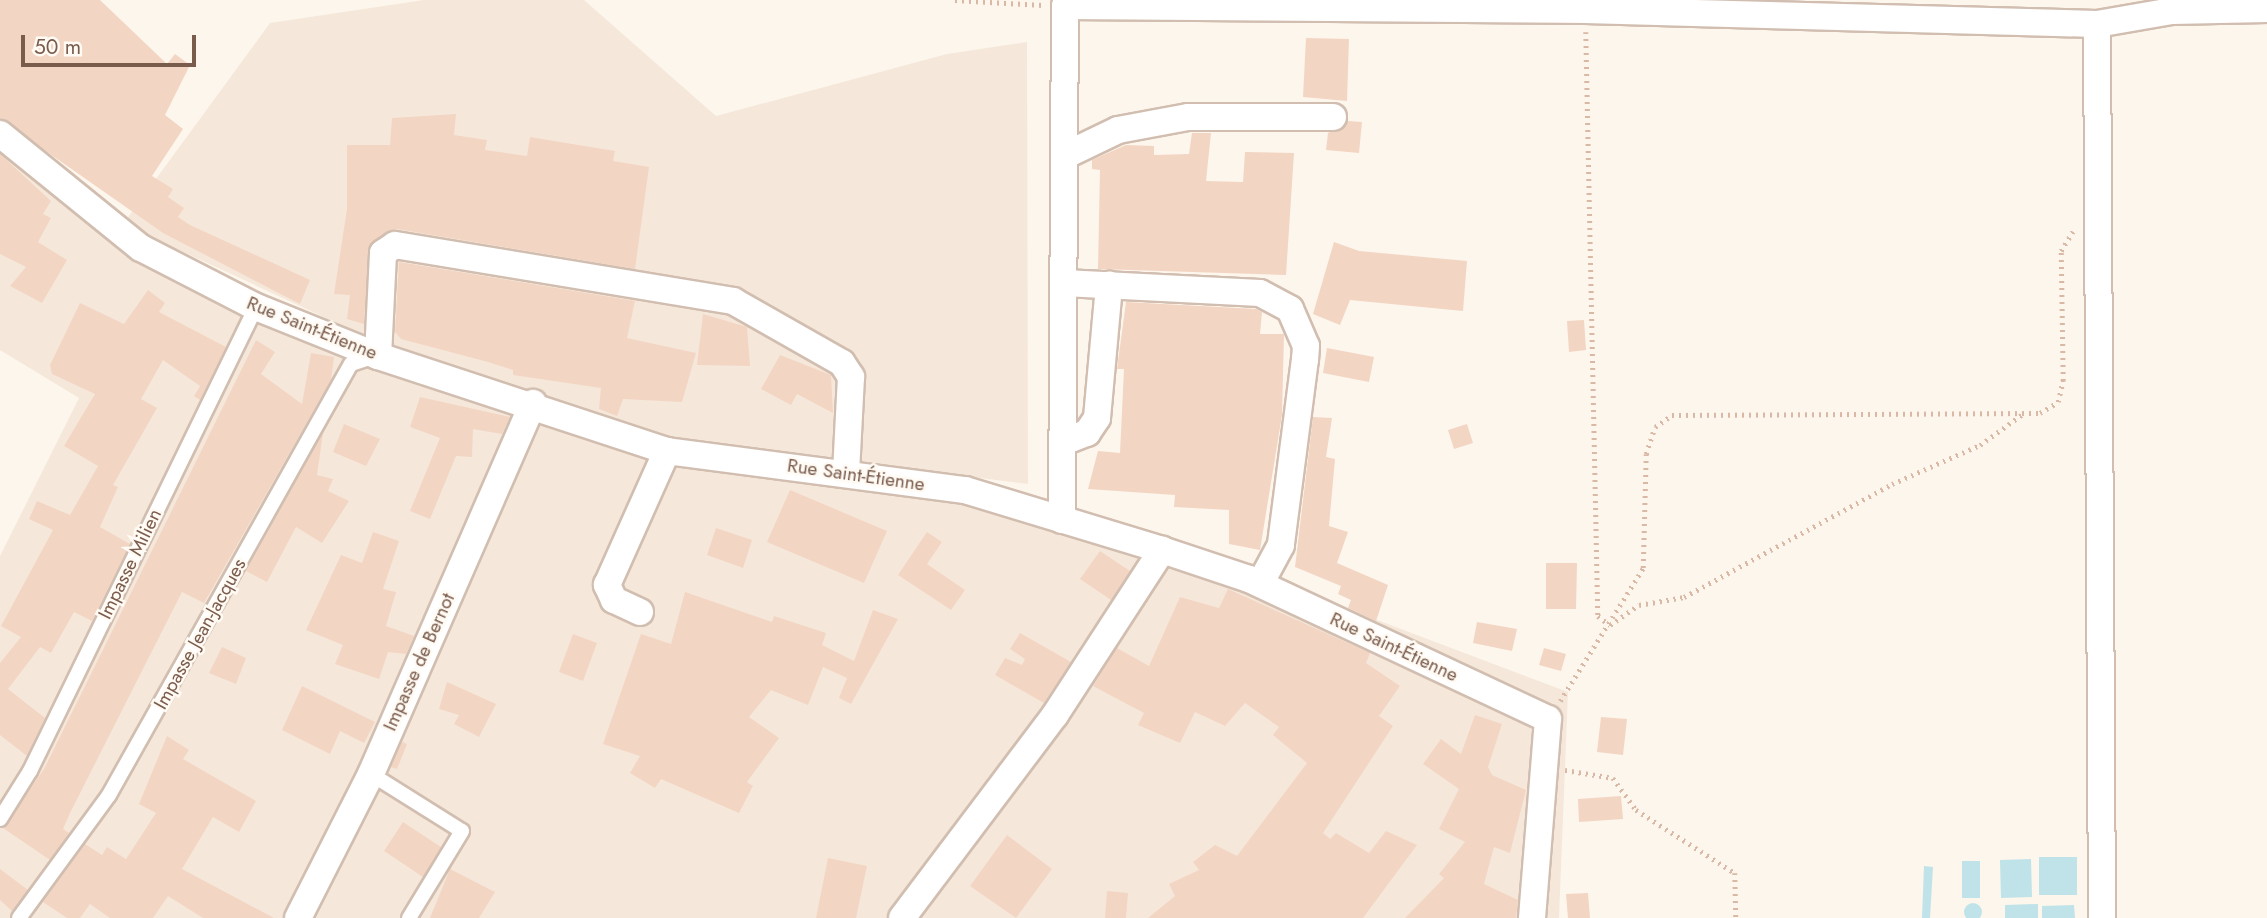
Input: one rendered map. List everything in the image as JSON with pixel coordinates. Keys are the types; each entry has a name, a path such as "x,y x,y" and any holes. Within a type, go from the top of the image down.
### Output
{"street":[{"path":"1062,520 1065,6 1586,10 2097,24 2172,10 2267,9"},
{"path":"2097,24 2102,918"},
{"path":"1064,156 1118,130 1188,117 1333,117"},
{"name":"Rue Saint-Étienne","path":"0,134 141,248 256,307 378,356 533,403 667,451 965,490 1161,550 1260,584 1548,719"},
{"path":"378,356 383,253 395,245 733,301 842,363 851,377 846,474"},
{"path":"1063,283 1261,293 1290,309 1306,346 1281,545 1260,584"},
{"path":"1063,442 1087,433 1097,418 1109,285"},
{"name":"Impasse de Bernot","path":"298,918 370,774 533,403"},
{"path":"640,612 614,600 607,585 667,451"},
{"path":"902,918 1055,715 1161,550"},
{"path":"1532,918 1540,765 1548,719"}],"lane":[{"name":"Impasse Milien","path":"0,819 30,771 256,307"},
{"name":"Impasse Jean-Jacques","path":"19,918 109,795 351,364 378,356"},
{"path":"370,774 462,831 410,918"}],"path":[{"path":"955,0 1065,6"},
{"path":"1586,10 1598,616 1610,625"},
{"path":"1548,719 1610,625 1643,568 1646,454 1655,427 1672,415 2024,413 2058,402 2061,251 2081,218"},
{"path":"1610,625 1639,605 1684,597 1892,484 1980,445 2024,413"},
{"path":"1540,765 1613,778 1636,810 1735,873 1736,918"}],"shaded area":[{"path":"424,0 584,0 716,116 947,54 1027,42 1028,484 671,439 518,407 123,224 270,23"},
{"path":"0,136 94,224 531,415 1173,543 1568,692 1559,918 0,918 0,556 79,398 0,350"}],"water":[{"path":"2039,857 2077,857 2077,895 2039,895"},
{"path":"2031,859 2032,897 2001,898 2000,860"},
{"path":"1962,861 1980,861 1980,898 1962,898"},
{"path":"1924,866 1933,867 1930,918 1922,918"},
{"path":"1969,903 1977,903 1982,912 1980,919 1969,921 1964,916 1964,908"},
{"path":"2038,904 2038,918 2005,918 2005,905"},
{"path":"2074,905 2075,918 2042,918 2042,906"}],"building":[{"path":"0,0 100,0 167,64 175,54 190,65 165,115 183,129 152,176 173,189 168,197 184,208 178,217 190,225 310,280 300,304 163,233 0,119"},
{"path":"1306,38 1349,39 1347,101 1303,97"},
{"path":"456,114 454,135 487,140 485,150 527,156 530,137 615,151 613,161 649,167 635,269 397,229 369,246 364,324 347,319 350,295 334,294 347,209 347,145 390,145 392,118"},
{"path":"1348,121 1362,122 1359,153 1326,150 1328,133"},
{"path":"1192,133 1211,133 1206,181 1243,182 1245,152 1294,153 1286,275 1098,269 1100,170 1092,169 1092,160 1126,145 1154,146 1154,155 1189,154"},
{"path":"0,154 51,201 43,214 51,218 38,242 67,260 42,303 10,286 26,267 0,254"},
{"path":"1334,242 1359,251 1467,261 1463,311 1350,300 1340,325 1313,314"},
{"path":"399,262 635,301 627,338 696,353 682,402 623,399 617,416 599,409 601,388 513,375 513,370 401,339 395,332"},
{"path":"148,290 165,303 159,312 226,347 200,400 194,396 200,386 163,360 141,399 157,408 113,485 118,487 100,527 130,544 92,621 74,612 51,653 40,647 8,689 45,718 27,756 0,735 0,663 21,637 1,626 53,530 29,519 37,501 70,515 98,466 64,446 95,394 52,374 50,365 80,303 124,324"},
{"path":"1126,302 1256,309 1262,312 1260,334 1284,334 1282,415 1260,550 1229,544 1229,510 1174,507 1175,495 1088,489 1098,451 1120,453 1124,369 1117,369"},
{"path":"703,314 747,327 750,366 697,365"},
{"path":"1584,320 1586,350 1569,352 1567,321"},
{"path":"256,340 275,352 261,374 302,404 311,353 334,357 331,380 204,603 182,592 70,813 63,829 69,833 50,860 3,828 44,769"},
{"path":"1327,348 1374,357 1369,382 1323,373"},
{"path":"780,355 831,375 833,413 797,394 791,405 761,389"},
{"path":"420,397 510,417 502,434 473,429 472,457 456,456 430,519 410,511 440,438 410,427"},
{"path":"1313,417 1332,418 1326,457 1335,459 1329,526 1348,532 1337,563 1388,585 1376,621 1348,608 1351,600 1338,594 1341,586 1295,567"},
{"path":"344,424 380,439 366,466 333,452"},
{"path":"1467,424 1473,443 1454,449 1448,430"},
{"path":"323,433 317,475 333,479 328,491 349,501 322,543 296,527 267,582 246,571"},
{"path":"790,490 887,531 864,583 767,542"},
{"path":"716,528 752,540 743,568 707,555"},
{"path":"373,532 399,541 383,589 396,592 386,626 414,636 406,654 388,652 379,679 335,664 343,645 306,630 341,555 362,563"},
{"path":"927,532 942,542 927,564 965,590 951,610 898,575"},
{"path":"1100,551 1130,571 1111,600 1080,579"},
{"path":"1546,563 1577,563 1576,609 1546,609"},
{"path":"1228,589 1370,653 1366,663 1400,686 1379,716 1393,726 1323,833 1330,839 1336,833 1369,853 1386,831 1417,845 1363,918 1148,918 1175,896 1169,884 1199,870 1193,862 1215,845 1237,856 1307,763 1273,735 1279,727 1245,703 1225,726 1195,712 1180,743 1138,725 1144,713 1093,686 1117,648 1149,666 1180,597 1219,608"},
{"path":"685,592 772,622 774,616 826,633 822,645 854,661 873,610 898,619 851,704 839,698 847,678 823,667 808,705 771,690 749,717 779,738 747,782 753,786 739,813 661,779 655,788 630,773 640,756 603,744 641,634 671,644"},
{"path":"1477,622 1517,629 1512,651 1473,643"},
{"path":"1020,633 1071,662 1044,703 995,675 1005,658 1022,665 1025,659 1010,649"},
{"path":"573,634 597,643 583,681 559,672"},
{"path":"222,647 246,658 236,684 209,673"},
{"path":"1544,648 1566,654 1561,671 1539,665"},
{"path":"447,682 496,704 479,737 454,724 459,715 439,709"},
{"path":"302,686 375,722 364,743 340,731 330,754 282,730"},
{"path":"1475,715 1502,724 1488,767 1492,775 1526,790 1510,853 1494,847 1484,884 1518,900 1516,918 1405,918 1444,878 1439,874 1465,842 1439,829 1459,789 1423,764 1441,739 1461,754"},
{"path":"1601,717 1627,719 1623,755 1597,752"},
{"path":"167,736 189,750 183,759 256,801 239,832 213,817 182,869 274,918 203,918 168,896 153,918 110,918 90,904 80,918 67,918 43,902 85,844 102,855 107,847 126,859 156,813 139,804"},
{"path":"402,742 407,744 397,769 391,767"},
{"path":"1621,796 1623,819 1579,822 1578,799"},
{"path":"403,822 441,847 423,877 384,851"},
{"path":"1007,835 1052,869 1016,918 970,886"},
{"path":"828,858 867,866 856,918 816,918"},
{"path":"0,869 28,890 12,911 0,900"},
{"path":"450,869 495,892 479,918 430,918"},
{"path":"1107,891 1128,893 1126,918 1105,918"},
{"path":"1588,893 1590,918 1568,918 1566,894"}]}
